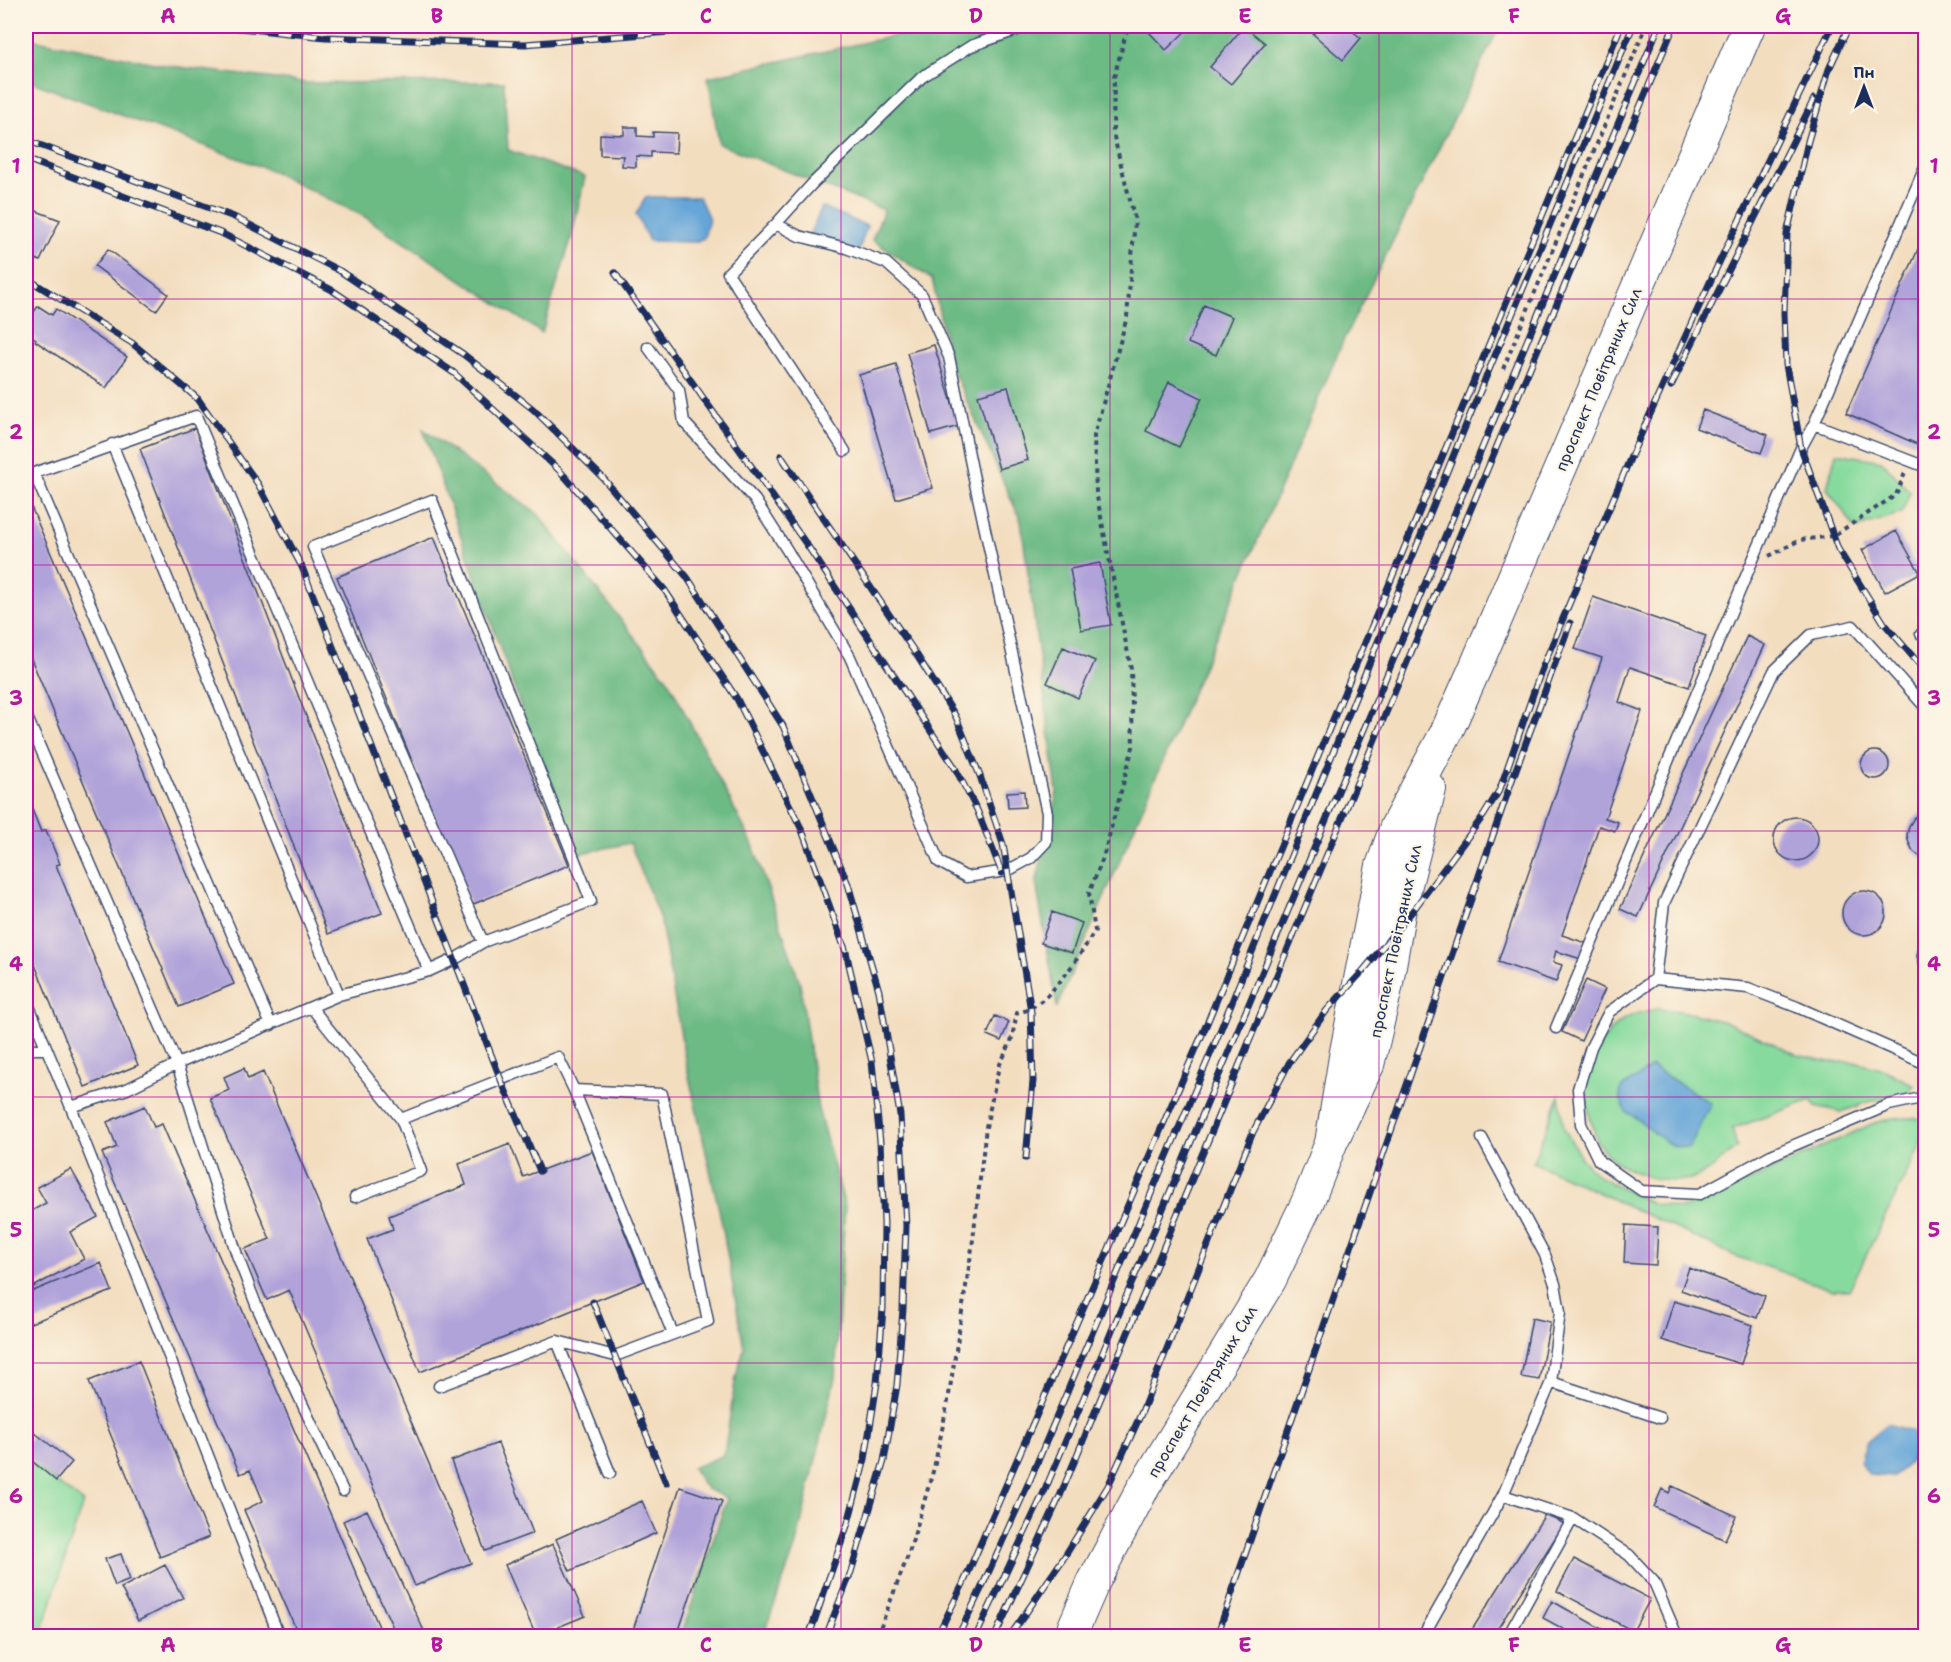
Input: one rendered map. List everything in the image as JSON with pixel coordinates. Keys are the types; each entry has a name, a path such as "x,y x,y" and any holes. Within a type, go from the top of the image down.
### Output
{"main road":[{"name":"проспект Повітряних Сил","path":"1070,1636 1094,1581 1142,1490 1270,1280 1308,1201 1331,1143 1345,1057 1382,866 1396,827 1446,733 1749,26"}],"lane":[{"path":"845,451 728,273 812,184 922,77 971,46 1028,26"},
{"path":"1556,1028 1749,568 1801,448 1815,424 1926,165"},
{"path":"648,347 679,390 684,422 755,500 850,657 939,862 966,877 1007,871 1031,858 1046,842 1047,813 949,357 922,296 886,263 846,248 799,236 776,224"},
{"path":"271,1025 30,474 196,416 429,971"},
{"path":"1815,424 1926,468"},
{"path":"112,444 339,995"},
{"path":"70,1107 127,1089 177,1064 339,995 429,971 483,942 591,901 432,500 313,547 483,942"},
{"path":"1655,979 1664,903 1774,671 1811,635 1853,626 1926,708"},
{"path":"26,715 177,1064 237,1255 257,1307 343,1491"},
{"path":"1926,1064 1748,988 1655,979 1609,1012 1591,1047 1578,1089 1581,1124 1599,1161 1642,1191 1700,1194 1770,1155 1889,1105 1926,1097"},
{"path":"26,999 279,1636"},
{"path":"311,1007 401,1119 421,1171 355,1197"},
{"path":"26,1049 45,1049"},
{"path":"401,1119 558,1057 574,1090 673,1335"},
{"path":"439,1386 557,1341 615,1356 708,1321 662,1094 574,1090"},
{"path":"1423,1636 1503,1495 1551,1382 1560,1312 1555,1284 1545,1255 1482,1138"},
{"path":"557,1341 610,1473"},
{"path":"1551,1382 1660,1418"},
{"path":"1503,1495 1573,1518 1629,1555 1654,1582 1677,1636"},
{"path":"1508,1636 1573,1518"}],"path":[{"path":"1503,369 1646,26"},
{"path":"1749,568 1800,540 1833,536 1864,517 1896,495 1911,462"}],"green space":[{"path":"939,26 1500,26 1344,339 1057,1007 1036,883 1057,792 1021,521 951,366 932,279 872,240 884,210 719,144 708,77"},
{"path":"26,38 171,66 308,83 504,82 508,150 585,177 571,239 542,333 365,217 270,170 26,80"},
{"path":"423,429 538,514 668,680 753,845 800,983 818,1109 845,1206 835,1378 796,1545 763,1636 681,1636 727,1498 706,1489 692,1468 724,1455 736,1376 744,1348 721,1219 685,1059 661,922 630,843 573,855"},
{"path":"1836,453 1882,461 1910,492 1902,513 1855,528 1827,488"},
{"path":"1657,1009 1682,1011 1729,1023 1798,1055 1829,1062 1854,1062 1885,1070 1914,1085 1908,1093 1874,1100 1841,1112 1816,1106 1811,1100 1732,1129 1737,1147 1713,1168 1697,1177 1671,1180 1643,1175 1618,1163 1599,1144 1588,1109 1587,1080 1593,1058 1605,1037 1622,1021"},
{"path":"1559,1096 1564,1128 1581,1158 1598,1176 1654,1204 1680,1208 1701,1203 1874,1123 1900,1118 1925,1120 1925,1136 1849,1290 1833,1290 1735,1256 1533,1162"},
{"path":"26,1460 83,1502 41,1636 26,1636"}],"water":[{"path":"646,197 699,197 709,219 704,238 695,242 649,241 636,214"},
{"path":"822,207 867,226 858,253 810,233"},
{"path":"1652,1067 1711,1103 1689,1148 1682,1148 1664,1141 1626,1112 1620,1098 1621,1088"},
{"path":"1887,1424 1912,1431 1915,1452 1907,1465 1893,1477 1869,1475 1860,1462 1867,1441"}],"building":[{"path":"1153,26 1191,26 1166,50 1148,31"},
{"path":"1244,26 1265,43 1231,84 1210,67"},
{"path":"1320,26 1346,26 1361,38 1343,60 1313,34"},
{"path":"624,127 637,127 637,136 653,137 653,132 677,133 676,153 651,152 651,157 636,156 636,167 622,166 623,156 600,155 600,134 624,135"},
{"path":"26,207 60,220 40,261 32,257 28,264 26,263"},
{"path":"1926,231 1926,448 1846,413"},
{"path":"108,249 168,294 156,311 95,266"},
{"path":"1204,305 1232,317 1216,355 1188,343"},
{"path":"38,306 52,315 56,309 127,357 106,388 35,341 36,339 26,332 26,324"},
{"path":"934,345 959,426 931,434 907,353"},
{"path":"896,364 933,488 896,499 859,375"},
{"path":"1169,382 1202,398 1179,447 1146,431"},
{"path":"1008,387 1028,460 999,469 978,395"},
{"path":"1703,410 1768,435 1761,453 1696,428"},
{"path":"195,428 382,913 328,934 140,449"},
{"path":"26,495 234,984 179,1007 26,647"},
{"path":"1896,531 1920,573 1885,592 1862,550"},
{"path":"434,537 569,865 471,905 337,577"},
{"path":"1100,563 1111,625 1081,630 1070,569"},
{"path":"1593,597 1706,636 1689,687 1630,667 1619,702 1642,711 1605,818 1618,822 1615,831 1599,826 1562,935 1586,943 1581,959 1556,951 1553,962 1562,965 1556,982 1498,962 1602,658 1575,649"},
{"path":"1747,636 1765,645 1638,917 1620,909"},
{"path":"1063,647 1095,661 1078,698 1047,683"},
{"path":"1875,751 1885,755 1889,765 1885,775 1875,779 1865,775 1861,765 1865,755"},
{"path":"1024,791 1025,807 1008,808 1007,792"},
{"path":"26,794 41,832 46,830 60,864 56,865 138,1065 85,1087 26,943"},
{"path":"1926,810 1926,861 1913,851 1907,835 1914,818"},
{"path":"1796,817 1811,824 1818,839 1811,854 1796,861 1781,854 1774,839 1781,824"},
{"path":"1864,891 1879,898 1886,913 1879,928 1864,935 1849,928 1842,913 1849,898"},
{"path":"1052,912 1082,923 1072,953 1041,943"},
{"path":"1926,935 1926,975 1917,956 1919,946"},
{"path":"1586,980 1605,989 1581,1041 1562,1032"},
{"path":"995,1016 1009,1022 1001,1041 987,1035"},
{"path":"244,1068 248,1079 263,1072 471,1563 415,1586 289,1290 267,1300 245,1249 270,1239 210,1098 229,1090 224,1077"},
{"path":"145,1106 154,1127 162,1124 383,1636 299,1636 244,1510 263,1501 250,1470 240,1474 102,1153 117,1147 107,1122"},
{"path":"510,1144 523,1177 592,1151 644,1281 420,1372 367,1239 393,1229 389,1216 466,1185 459,1164"},
{"path":"71,1169 98,1217 70,1232 84,1259 26,1291 26,1214 46,1203 37,1187"},
{"path":"1626,1225 1658,1227 1656,1265 1624,1263"},
{"path":"101,1263 112,1291 26,1325 26,1294"},
{"path":"1689,1268 1765,1296 1757,1318 1681,1290"},
{"path":"1674,1301 1753,1325 1741,1364 1662,1340"},
{"path":"1532,1318 1550,1322 1539,1380 1521,1377"},
{"path":"139,1361 209,1537 160,1557 89,1381"},
{"path":"35,1433 72,1462 56,1481 26,1456 26,1444"},
{"path":"498,1443 533,1533 485,1551 451,1461"},
{"path":"1672,1486 1736,1516 1725,1540 1654,1507 1662,1489 1669,1493"},
{"path":"680,1487 722,1501 677,1636 631,1636"},
{"path":"642,1501 656,1533 570,1571 556,1539"},
{"path":"367,1510 426,1635 397,1636 343,1521"},
{"path":"1546,1513 1564,1524 1493,1636 1468,1636"},
{"path":"553,1544 585,1616 536,1636 505,1565"},
{"path":"121,1554 130,1580 115,1586 105,1559"},
{"path":"1574,1559 1650,1599 1633,1631 1557,1591"},
{"path":"165,1565 183,1598 138,1621 121,1588"},
{"path":"1552,1601 1614,1636 1576,1636 1543,1618"},
{"path":"202,1630 205,1636 190,1636"}],"railway":[{"path":"220,26 325,37 525,44 723,26"},
{"path":"937,1636 963,1584 1205,1028 1621,26"},
{"path":"958,1636 1029,1482 1220,1031 1463,432 1633,26"},
{"path":"976,1636 1045,1490 1659,26"},
{"path":"995,1636 1060,1496 1674,26"},
{"path":"1010,1636 1063,1559 1108,1486 1141,1414 1253,1132 1289,1063 1327,1010 1414,909 1484,815 1500,789 1541,671 1632,454 1716,269 1832,26"},
{"path":"1849,26 1829,69 1808,141 1787,234 1784,313 1786,365 1801,448 1838,549 1884,623 1926,672"},
{"path":"1671,386 1814,99"},
{"path":"26,140 234,217 340,271 463,354 533,409 603,478 687,577 783,726 848,884 879,991 900,1115 906,1226 897,1385 884,1461 851,1572 826,1636"},
{"path":"26,159 223,234 332,290 454,373 560,471 664,589 737,699 802,830 846,952 872,1062 880,1142 884,1223 883,1309 877,1383 865,1459 848,1523 809,1636"},
{"path":"615,273 809,548 954,766 977,810 1002,873"},
{"path":"26,278 132,343 198,399 258,484 302,567 501,1080 540,1171"},
{"path":"781,456 916,654 956,717 980,776 1003,844 1031,1011 1033,1081 1026,1158"},
{"path":"1217,1636 1511,783 1570,623"},
{"path":"593,1302 666,1483"}]}
